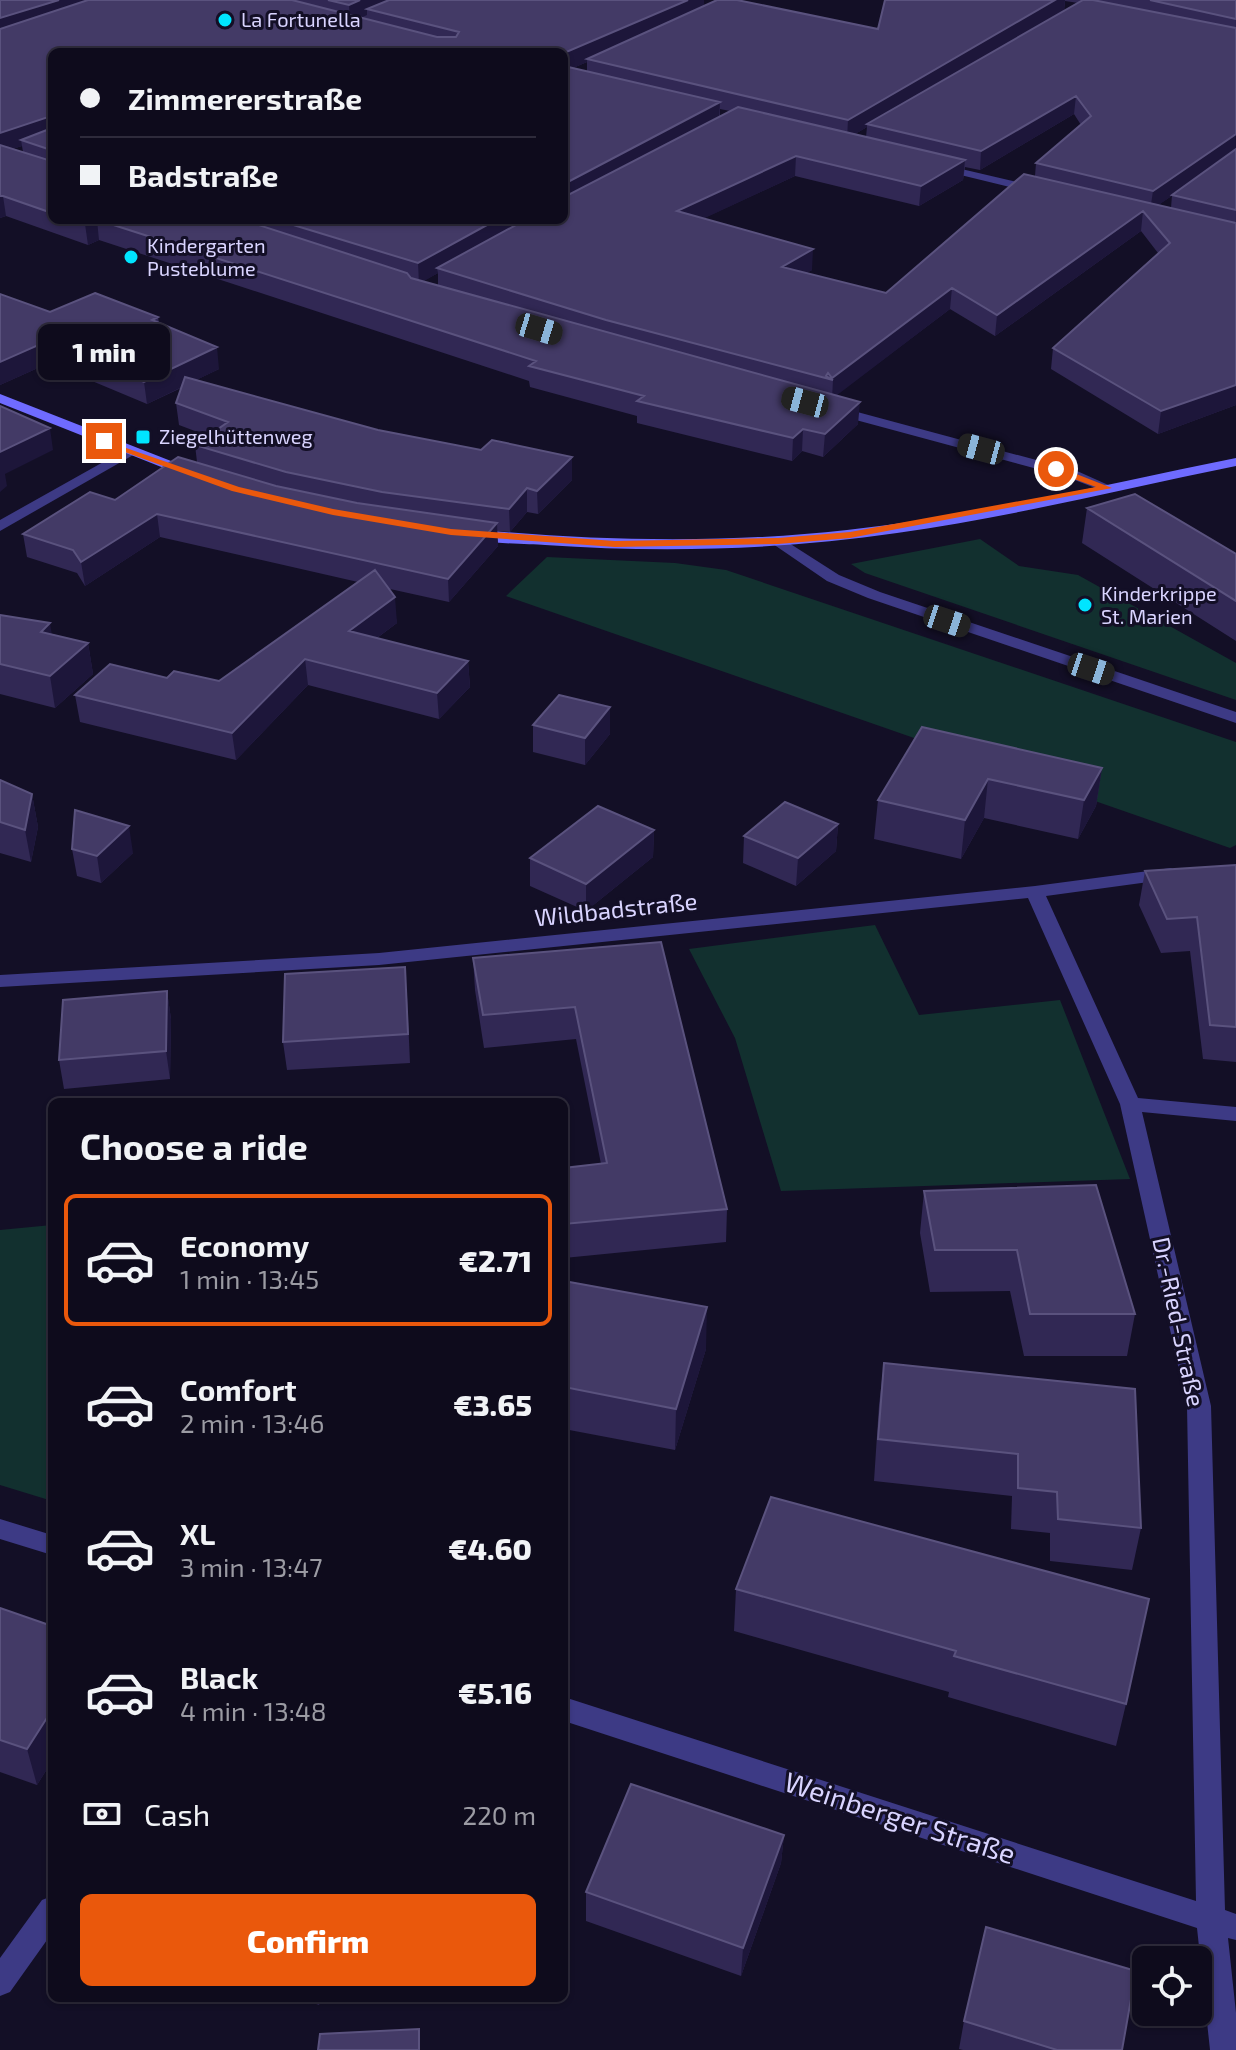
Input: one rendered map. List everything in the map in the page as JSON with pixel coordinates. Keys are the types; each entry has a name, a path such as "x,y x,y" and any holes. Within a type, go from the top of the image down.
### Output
{"main road":[{"path":"0,398 202,478"},
{"path":"451,532 615,544 778,541 921,525 1236,462"}],"street":[{"path":"931,165 1048,193"},
{"path":"827,408 1072,474 1108,488"},
{"path":"0,526 130,451"},
{"path":"778,541 833,578 874,595 1236,718"},
{"name":"Wildbadstraße","path":"0,981 393,958 1035,892 1190,871"},
{"name":"Dr.-Ried-Straße","path":"1035,892 1130,1104 1199,1406 1224,1923 1225,2050"},
{"path":"1130,1104 1236,1114"},
{"path":"0,1529 48,1544"},
{"name":"Weinberger Straße","path":"568,1710 1224,1923"},
{"path":"0,1982 48,1915"}],"green space":[{"path":"980,539 1019,566 1078,575 1236,663 1236,700 865,573 851,564"},
{"path":"547,557 675,563 726,570 1236,742 1236,845 1230,848 506,596"},
{"path":"875,925 919,1015 1060,1000 1130,1179 781,1191 735,1038 689,949"},
{"path":"48,1225 48,1500 0,1485 0,1230"}],"building":[{"path":"0,0 59,0 0,18"},
{"path":"88,0 292,0 437,37 456,37 459,32 367,9 389,0 688,0 568,51 568,48 48,48 48,117 0,133 0,29"},
{"path":"328,0 360,0 349,5"},
{"path":"717,0 737,0 878,29 885,0 1055,0 848,120 587,59"},
{"path":"1083,0 1236,28 1236,134 1153,191 1036,163 1091,116 1076,96 981,151 867,124"},
{"path":"1150,0 1236,0 1236,19"},
{"path":"568,67 720,102 568,182"},
{"path":"738,107 965,160 921,186 796,156 677,211 813,249 782,267 886,293 1024,174 1236,223 1236,385 1161,411 1053,348 1170,243 1143,211 997,315 952,288 832,378 828,373 826,376 833,380 606,320 437,268 518,224 568,224 568,195"},
{"path":"48,130 48,149 21,140"},
{"path":"0,145 48,160 48,212 0,196"},
{"path":"1236,149 1236,210 1172,195"},
{"path":"110,224 255,224 407,273 411,278 860,402 825,434 803,429 793,438 637,401 644,396 529,366 536,361"},
{"path":"290,224 489,224 418,263"},
{"path":"95,293 158,317 152,320 217,347 144,382 45,342 0,362 0,294 50,312"},
{"path":"185,377 378,430 481,450 492,440 572,457 537,491 527,488 509,509 382,492 286,472 195,445 228,422 176,403"},
{"path":"0,406 50,428 0,452"},
{"path":"178,457 276,486 357,503 497,523 448,579 157,514 81,562 73,550 23,534 90,492 115,500"},
{"path":"1135,494 1236,554 1236,601 1087,508"},
{"path":"375,570 395,597 349,631 468,661 437,693 305,659 232,733 75,695 110,664 167,678 174,671 219,681"},
{"path":"0,615 50,623 41,632 88,643 50,676 0,664"},
{"path":"559,695 610,707 585,738 533,725"},
{"path":"922,727 1102,768 1084,800 988,779 965,820 878,800"},
{"path":"0,780 32,794 25,830 0,822"},
{"path":"785,802 838,824 798,858 744,836"},
{"path":"598,806 654,830 586,884 530,858"},
{"path":"75,810 129,826 97,856 72,849"},
{"path":"1236,865 1236,1027 1210,1025 1197,917 1167,919 1145,871"},
{"path":"661,942 727,1209 568,1224 568,1168 607,1163 575,1007 483,1015 473,958"},
{"path":"405,967 408,1034 283,1042 285,974"},
{"path":"167,991 166,1051 59,1060 63,1000"},
{"path":"1096,1185 1135,1314 1030,1314 1017,1250 935,1250 924,1191"},
{"path":"568,1282 707,1307 676,1409 568,1388"},
{"path":"884,1363 1135,1389 1141,1528 1058,1519 1057,1492 1018,1488 1018,1454 878,1439"},
{"path":"771,1497 1149,1599 1126,1704 954,1656 956,1651 736,1589"},
{"path":"0,1608 48,1625 48,1716 27,1749 0,1740"},
{"path":"631,1784 784,1835 743,1948 586,1892"},
{"path":"986,1927 1132,1970 1132,1994 1122,2050 1057,2050 964,2021"},
{"path":"419,2029 419,2050 318,2050 320,2034"}],"place":[{"name":"La Fortunella","path":"225,20"},
{"name":"Kindergarten Pusteblume","path":"131,257"},
{"name":"Ziegelhüttenweg","path":"143,437"},
{"name":"Kinderkrippe St. Marien","path":"1085,605"}],"route":[{"path":"104,441 236,489 333,512 451,532 615,544 778,541 850,535 921,525 1108,488 1056,469"}]}
